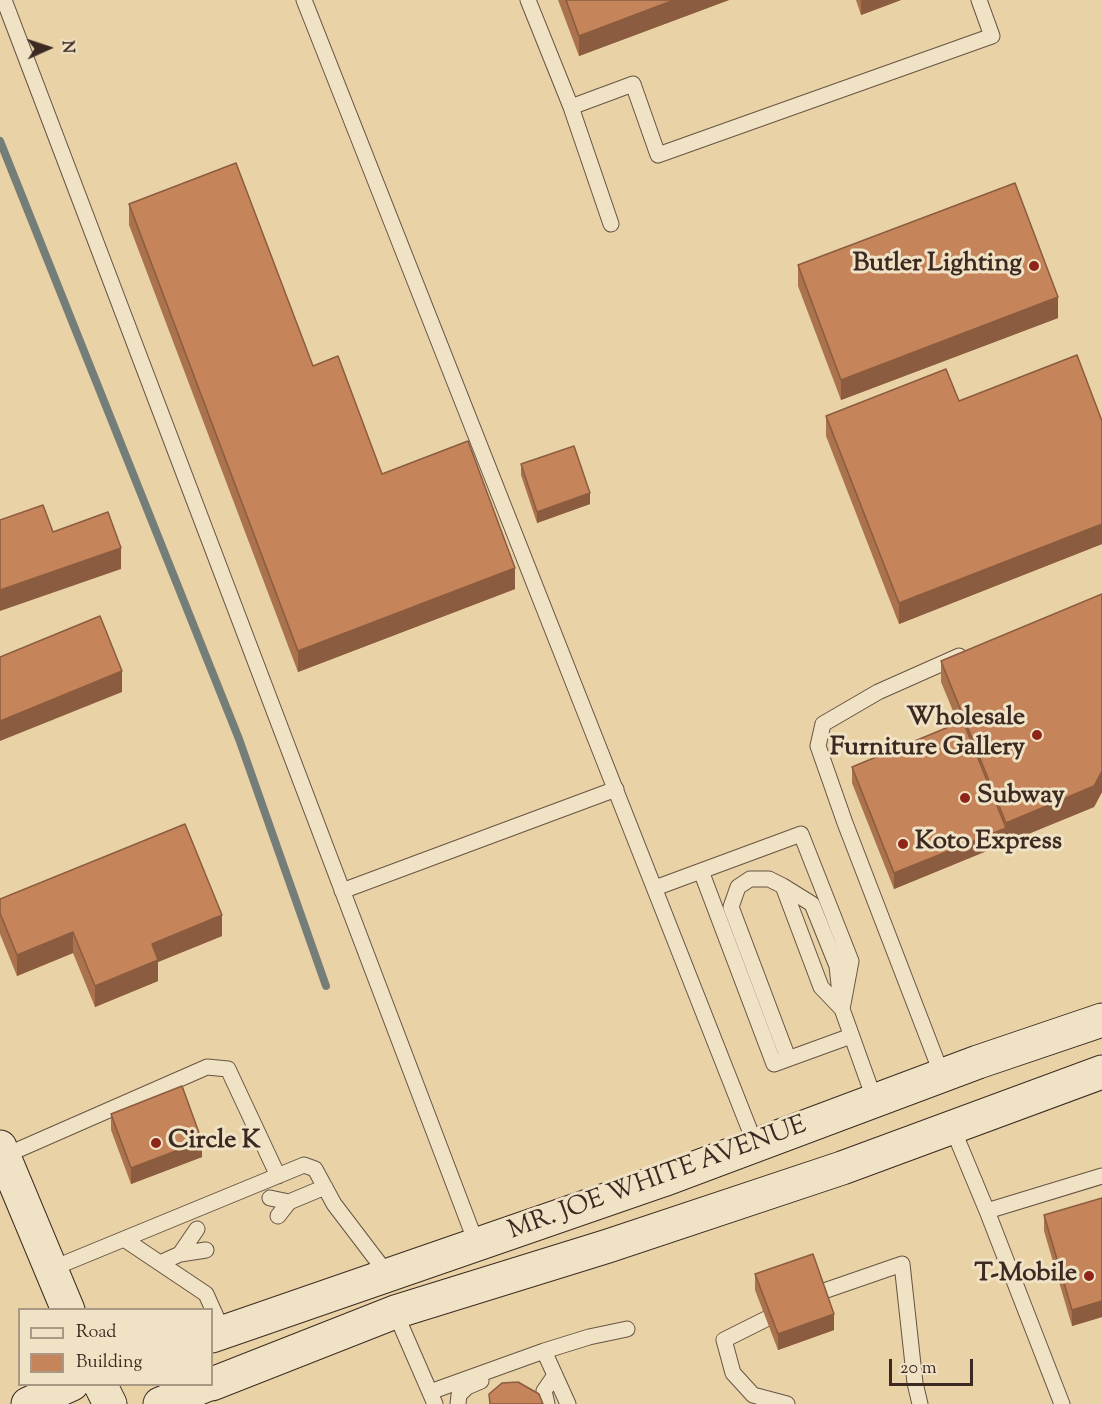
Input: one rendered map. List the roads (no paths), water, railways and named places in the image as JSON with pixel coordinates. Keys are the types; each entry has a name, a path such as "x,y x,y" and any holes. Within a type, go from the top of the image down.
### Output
{"main road":[{"name":"MR. JOE WHITE AVENUE","path":"217,1334 663,1180 942,1076 1102,1020"},
{"name":"MR. JOE WHITE AVENUE","path":"213,1383 395,1312 842,1168 1102,1072"},
{"path":"2,1151 67,1308"},
{"path":"28,1404 68,1386"},
{"path":"101,1386 110,1404"},
{"name":"MR. JOE WHITE AVENUE","path":"160,1404 205,1386"}],"lane":[{"path":"4,0 477,1245"},
{"path":"304,0 756,1146"},
{"path":"528,0 571,107 611,224"},
{"path":"571,107 633,84 658,155 992,36 979,0"},
{"path":"942,1076 845,823 818,746 823,724 878,692 974,650"},
{"path":"342,891 616,789"},
{"path":"655,888 801,834 851,961 842,1009"},
{"path":"701,871 774,1064 851,1036"},
{"path":"788,1058 731,907 738,887 750,879 769,879 812,904 837,966 842,1009 875,1101"},
{"path":"783,886 820,987 842,1009"},
{"path":"2,1151 207,1067 228,1069 278,1176"},
{"path":"952,1127 1062,1404"},
{"path":"51,1269 304,1165 315,1169 334,1204 388,1275"},
{"path":"987,1211 1102,1176"},
{"path":"278,1216 289,1202 325,1187"},
{"path":"270,1198 289,1202"},
{"path":"180,1254 197,1229"},
{"path":"123,1239 206,1294 210,1308"},
{"path":"160,1263 180,1254 206,1250"},
{"path":"821,1292 902,1264 915,1383 920,1404"},
{"path":"395,1312 433,1398 512,1362 589,1337 627,1329"},
{"path":"213,1319 217,1334"},
{"path":"766,1319 724,1340 733,1372 753,1395 787,1404"},
{"path":"544,1351 568,1404"},
{"path":"459,1404 459,1395 467,1387 493,1375 512,1362"},
{"path":"547,1404 544,1391 555,1375"}],"waterway":[{"path":"0,141 239,739 326,986"}],"place":[{"name":"Butler Lighting","path":"1034,266"},
{"name":"Wholesale Furniture Gallery","path":"1037,735"},
{"name":"Subway","path":"965,798"},
{"name":"Koto Express","path":"903,844"},
{"name":"Circle K","path":"156,1143"},
{"name":"T-Mobile","path":"1089,1276"}]}
